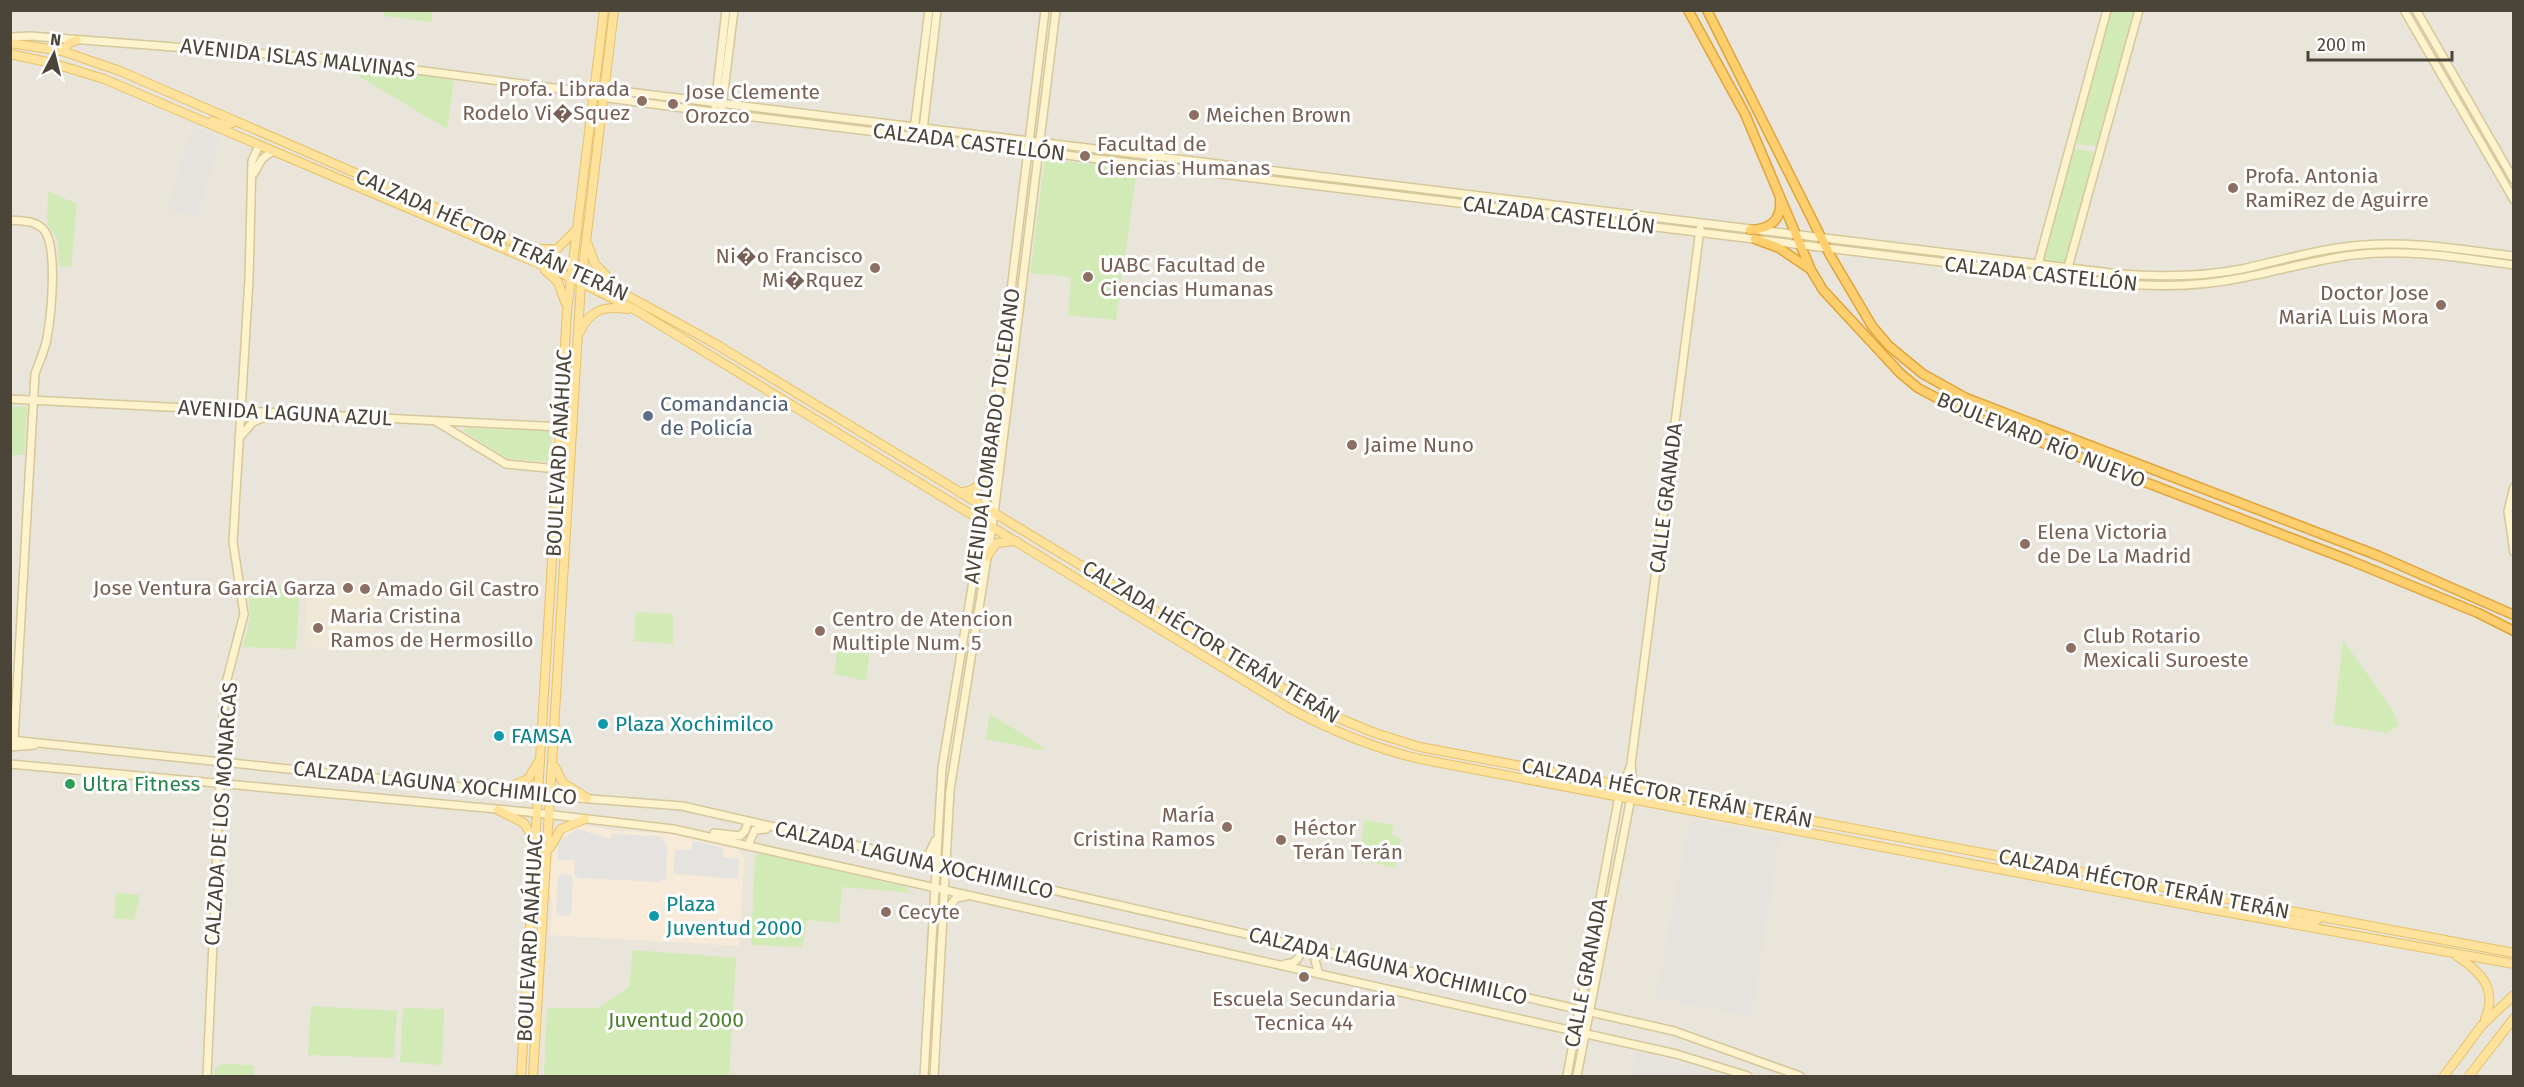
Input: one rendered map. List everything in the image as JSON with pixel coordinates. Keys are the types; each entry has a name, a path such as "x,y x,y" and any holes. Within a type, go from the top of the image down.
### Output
{"highway":[{"name":"BOULEVARD RÍO NUEVO","path":"1688,10 1745,114 1811,270 1834,304 1900,372 1939,401 1967,414 2349,560 2448,600 2514,631"},
{"name":"BOULEVARD RÍO NUEVO","path":"1707,10 1827,248 1872,326 1902,358 1943,387 2017,419 2379,556 2514,615"},
{"path":"1750,230 1766,228 1777,219 1781,206 1780,194"},
{"path":"1755,239 1779,248 1811,270"},
{"path":"2349,560 2358,554 2379,556"},
{"path":"2448,600 2471,604 2480,599"}],"main road":[{"name":"BOULEVARD ANÁHUAC","path":"521,1077 567,311 590,92 604,10"},
{"name":"BOULEVARD ANÁHUAC","path":"533,1077 564,605 581,283 614,10"},
{"path":"718,112 728,24 726,10"},
{"path":"728,24 734,10"},
{"path":"913,135 929,10"},
{"path":"922,136 937,10"},
{"name":"AVENIDA LOMBARDO TOLEDANO","path":"925,1077 942,768 985,509 1045,10"},
{"name":"AVENIDA LOMBARDO TOLEDANO","path":"934,1077 950,790 994,514 1056,10"},
{"path":"2038,264 2108,10"},
{"path":"2040,275 2062,273 2070,268 2139,10"},
{"path":"2404,10 2514,200"},
{"path":"2416,10 2514,180"},
{"name":"AVENIDA ISLAS MALVINAS","path":"10,37 321,58 604,93"},
{"path":"62,51 69,43 77,40"},
{"name":"CALZADA HÉCTOR TERÁN TERÁN","path":"10,43 62,51 120,71 572,266 619,289 807,399 985,509 1322,711 1350,724 1420,747 2514,953"},
{"name":"CALZADA HÉCTOR TERÁN TERÁN","path":"10,54 52,63 104,80 534,262 634,309 1289,708 1355,741 1420,759 2255,918 2514,964"},
{"name":"CALZADA CASTELLÓN","path":"604,93 719,103 1040,141 1700,227 1755,239 1800,245 2132,285 2193,285 2239,279 2330,258 2382,253 2442,255 2514,266"},
{"name":"CALZADA CASTELLÓN","path":"604,93 718,112 1039,151 2150,276 2194,275 2242,269 2320,251 2381,244 2443,246 2514,256"},
{"path":"193,117 226,125 235,122"},
{"path":"259,145 269,142 301,150"},
{"name":"CALZADA DE LOS MONARCAS","path":"207,1077 226,684 244,614 233,542 253,158 259,145"},
{"path":"254,173 262,159 273,151"},
{"path":"1022,216 1022,239 1028,243"},
{"path":"10,220 36,224 43,228 51,241 47,340 35,374 12,742"},
{"name":"CALLE GRANADA","path":"1577,1077 1633,787 1631,764 1700,227"},
{"path":"526,246 554,250 567,241 576,228"},
{"path":"586,237 595,264 619,289"},
{"path":"1017,253 1021,259 1022,285"},
{"path":"1992,269 1994,260"},
{"path":"534,262 558,282 567,311"},
{"path":"577,339 586,320 598,310 612,307 634,309"},
{"path":"1010,311 1010,334 1016,339"},
{"path":"674,332 677,327 682,328 722,348"},
{"path":"747,377 799,402 803,403 807,399"},
{"name":"AVENIDA LAGUNA AZUL","path":"10,399 436,422 471,420 560,427"},
{"path":"239,438 253,422 275,412"},
{"path":"460,435 460,425 471,420"},
{"path":"436,422 506,464 558,469"},
{"path":"560,427 564,434 566,458 570,468"},
{"path":"960,493 971,492 982,483 990,468"},
{"path":"2514,487 2508,511 2514,552"},
{"path":"987,557 996,543 1017,542"},
{"path":"551,597 558,604 564,605"},
{"path":"548,646 549,698 557,705"},
{"path":"948,731 959,739"},
{"name":"CALZADA LAGUNA XOCHIMILCO","path":"12,742 539,795 682,806 912,860 1580,1009 1697,1038 1800,1077"},
{"path":"502,790 528,779 542,755"},
{"path":"553,758 563,783 586,798"},
{"name":"CALZADA LAGUNA XOCHIMILCO","path":"10,764 537,813 673,829 1676,1054 1748,1077"},
{"name":"CALLE GRANADA","path":"1567,1077 1619,796 1631,764"},
{"path":"498,810 524,823 536,843"},
{"path":"549,852 561,829 585,819"},
{"path":"673,829 736,837 743,834 748,822"},
{"path":"748,845 753,833 761,828 813,840 827,840"},
{"path":"912,860 929,854 938,833"},
{"path":"2160,900 2166,893 2198,899 2216,898"},
{"path":"943,916 951,902 972,895"},
{"path":"532,906 536,937 541,941"},
{"path":"2255,918 2281,917 2314,923 2320,917"},
{"path":"1280,965 1294,963 1300,958 1298,945"},
{"path":"1319,974 1315,960 1327,952"},
{"path":"2453,953 2478,971 2489,988 2490,1003 2482,1025"},
{"path":"2444,1077 2482,1025 2514,995"},
{"path":"2469,1077 2514,1018"}],"shaded area":[{"path":"10,11 2513,11 2513,1076 11,1076"},
{"path":"192,127 219,138 198,217 168,209"},
{"path":"307,588 376,592 372,652 304,648"},
{"path":"1690,820 1780,837 1751,1016 1656,998"},
{"name":"Plaza Juventud 2000","path":"583,825 611,830 671,834 739,850 744,858 739,946 550,935 552,907 549,886 553,849 564,831"},
{"path":"577,829 611,839 611,834 659,836 667,844 666,880 661,880 661,882 577,878 577,875 574,875 575,861 558,859 558,842"},
{"path":"693,841 723,848 723,857 739,859 738,879 673,874 675,850 691,850"},
{"path":"561,874 571,875 573,879 571,916 556,915 558,878"},
{"path":"1635,1052 1701,1069 1724,1076 1632,1076"}],"green space":[{"path":"384,11 433,11 431,22 384,16"},
{"path":"2110,11 2134,11 2097,146 2072,144"},
{"path":"338,64 454,80 447,129"},
{"path":"2074,148 2097,153 2068,264 2044,260"},
{"path":"1045,159 1137,169 1116,320 1068,315 1071,277 1030,273"},
{"path":"48,191 77,204 71,267 59,266 58,240 47,224"},
{"path":"10,407 27,407 24,455 11,455"},
{"path":"465,428 549,431 552,433 551,462 508,459 464,431"},
{"path":"251,583 300,587 296,649 242,647 250,622 248,586"},
{"path":"636,612 673,614 673,644 634,641"},
{"path":"839,638 870,646 866,681 834,674"},
{"path":"2343,640 2392,709 2399,725 2388,733 2333,724"},
{"path":"990,714 1043,747 1045,751 986,739"},
{"path":"1364,820 1393,825 1392,835 1401,839 1395,868 1362,860 1360,857"},
{"path":"761,853 902,886 912,893 842,887 839,923 807,920 802,947 751,945 755,857"},
{"path":"116,893 140,895 134,920 114,918"},
{"name":"Juventud 2000","path":"633,950 736,958 729,1076 544,1076 547,1008 598,1008 629,987"},
{"path":"311,1006 397,1011 394,1058 308,1055"},
{"path":"403,1008 444,1009 442,1065 400,1062"},
{"path":"223,1064 254,1065 254,1076 214,1076 215,1069"}],"place":[{"name":"Profa. Librada Rodelo Vi�Squez","path":"642,101"},
{"name":"Jose Clemente Orozco","path":"673,104"},
{"name":"Meichen Brown","path":"1194,115"},
{"name":"Facultad de Ciencias Humanas","path":"1085,156"},
{"name":"Profa. Antonia RamiRez de Aguirre","path":"2233,188"},
{"name":"Ni�o Francisco Mi�Rquez","path":"875,268"},
{"name":"UABC Facultad de Ciencias Humanas","path":"1088,277"},
{"name":"Doctor Jose MariA Luis Mora","path":"2441,305"},
{"name":"Comandancia de Policía","path":"648,416"},
{"name":"Jaime Nuno","path":"1352,445"},
{"name":"Elena Victoria de De La Madrid","path":"2025,544"},
{"name":"Jose Ventura GarciA Garza","path":"348,588"},
{"name":"Amado Gil Castro","path":"365,589"},
{"name":"Maria Cristina Ramos de Hermosillo","path":"318,628"},
{"name":"Centro de Atencion Multiple Num. 5","path":"820,631"},
{"name":"Club Rotario Mexicali Suroeste","path":"2071,648"},
{"name":"Plaza Xochimilco","path":"603,724"},
{"name":"FAMSA","path":"499,736"},
{"name":"Ultra Fitness","path":"70,784"},
{"name":"María Cristina Ramos","path":"1227,827"},
{"name":"Héctor Terán Terán","path":"1281,840"},
{"name":"Cecyte","path":"886,912"},
{"name":"Plaza Juventud 2000","path":"654,916"},
{"name":"Escuela Secundaria Tecnica 44","path":"1304,977"}]}
